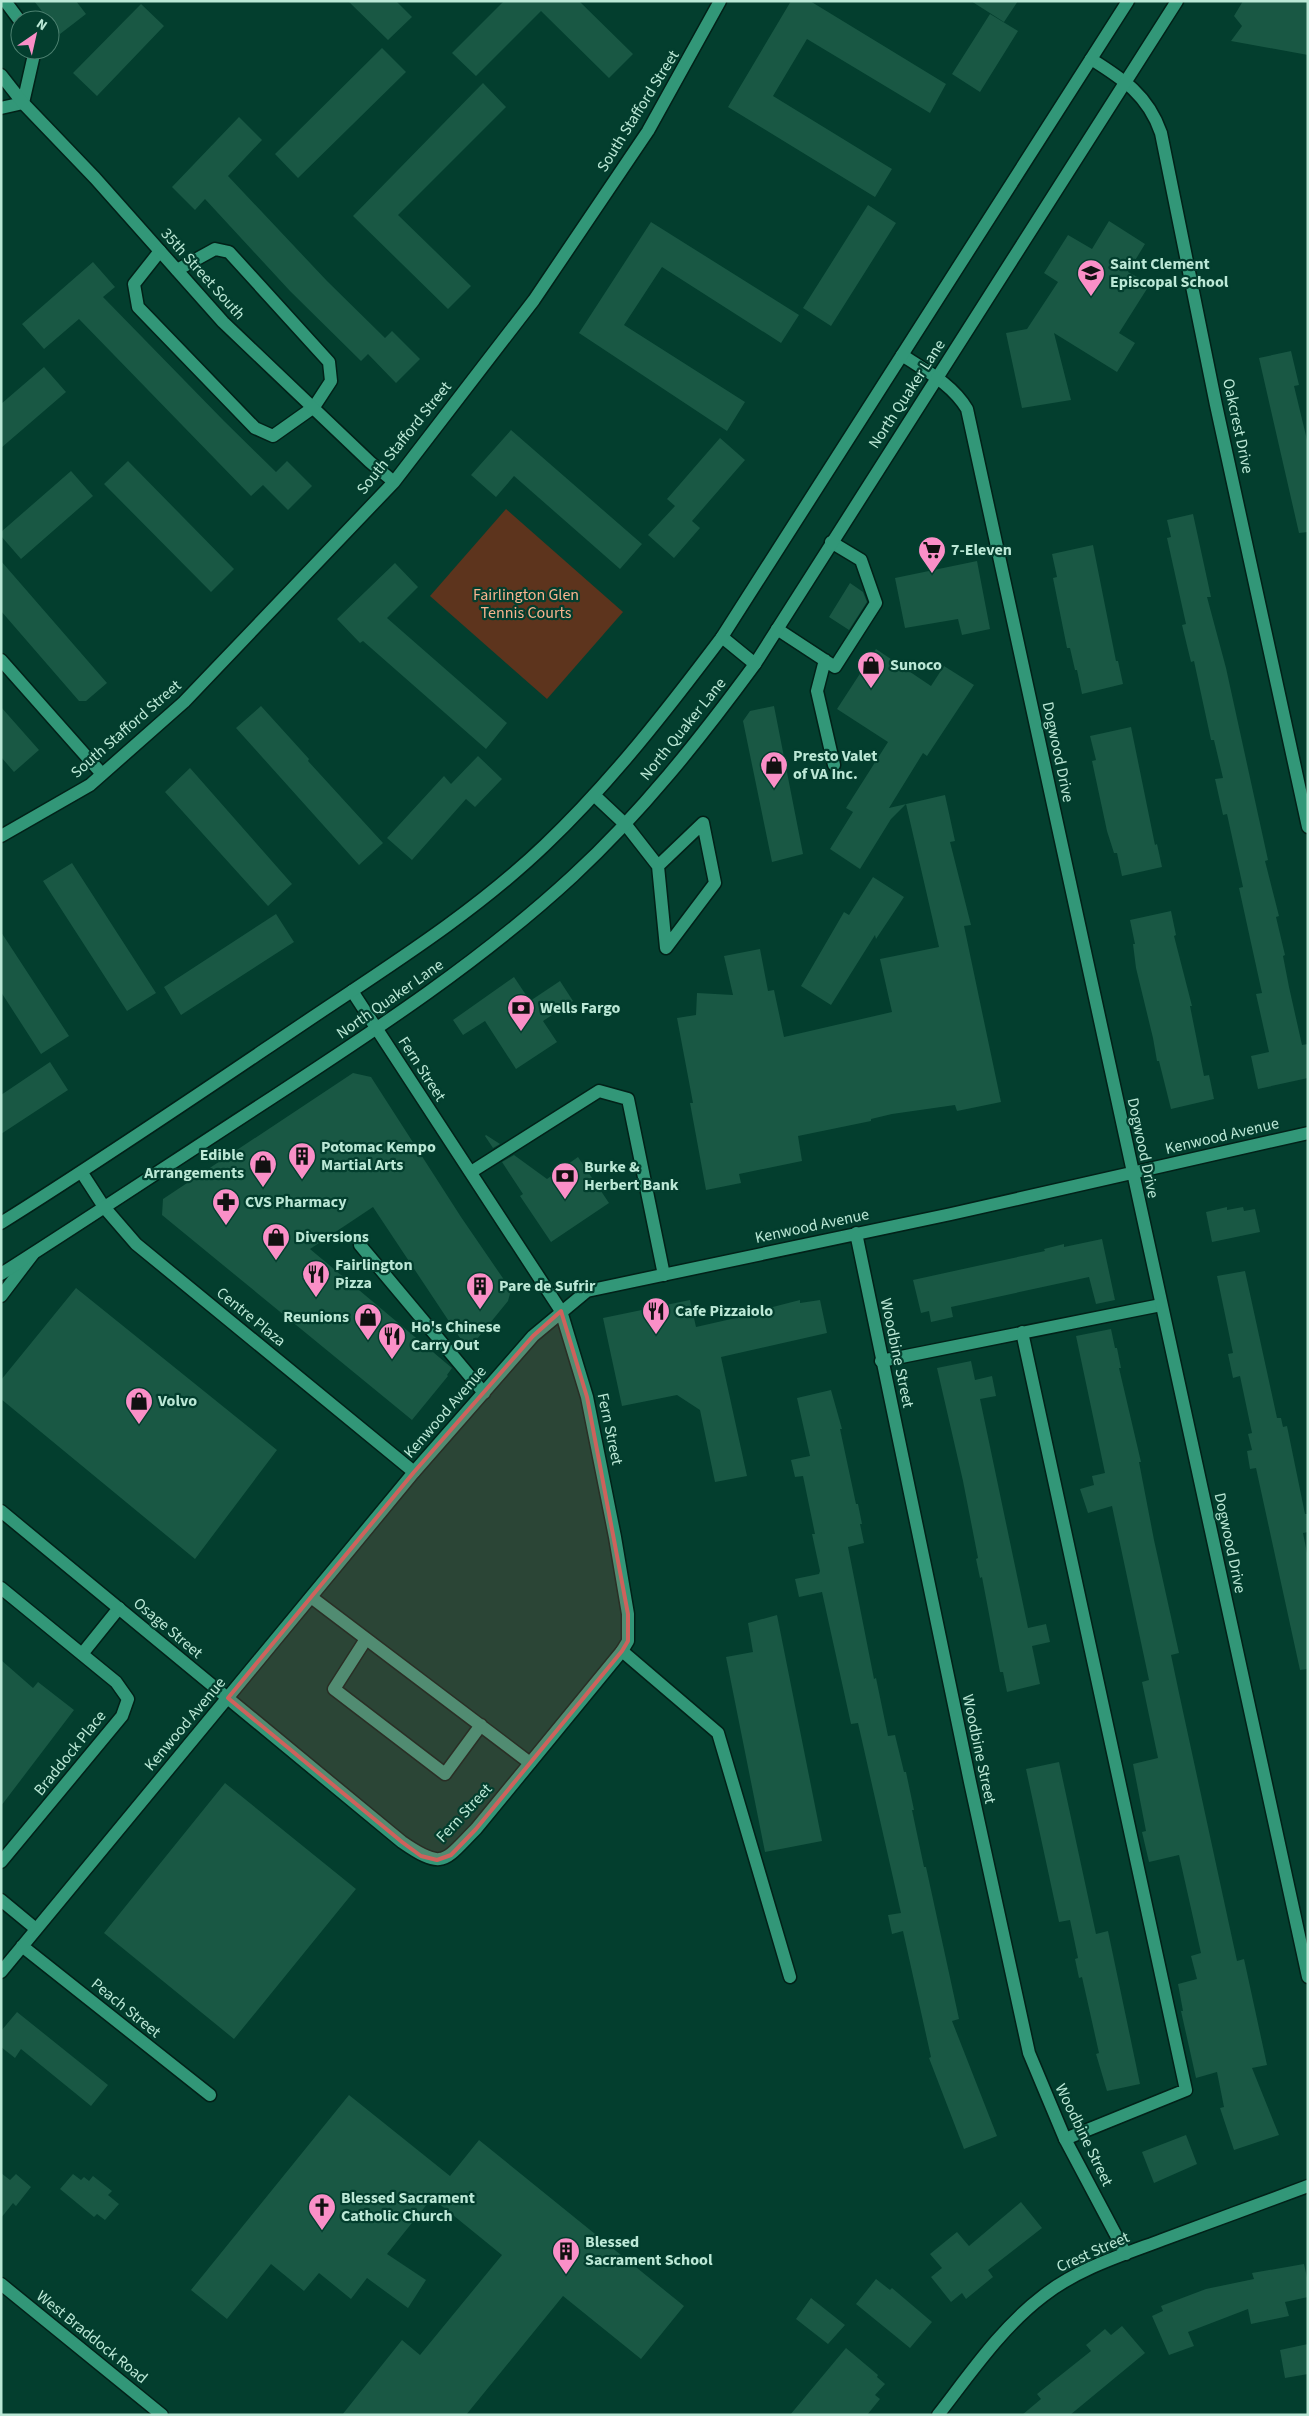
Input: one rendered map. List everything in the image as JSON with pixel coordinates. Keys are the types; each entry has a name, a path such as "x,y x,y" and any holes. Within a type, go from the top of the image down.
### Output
{"street":[{"name":"South Stafford Street","path":"1,836 84,789 184,702 394,482 534,300 648,131 720,1"},
{"name":"North Quaker Lane","path":"1,1223 82,1173 352,991 478,903 544,846 594,795 668,709 722,637 1128,1"},
{"name":"North Quaker Lane","path":"1,1274 377,1029 503,937 573,876 626,824 721,711 755,664 831,542 1178,1"},
{"name":"Oakcrest Drive","path":"1091,59 1126,82 1148,106 1161,133 1220,423 1308,827"},
{"path":"1,108 22,102 33,60"},
{"name":"35th Street South","path":"1,75 22,102 95,178 223,322 370,462 394,482"},
{"path":"160,251 134,284 138,307 255,428 273,436 314,407 331,381 329,362 229,252 215,249 177,270"},
{"name":"Dogwood Drive","path":"902,355 937,378 960,397 969,418 1160,1305 1308,1977"},
{"path":"777,629 836,667 876,604 860,560 831,542"},
{"path":"722,637 755,664"},
{"path":"1,660 102,774"},
{"path":"825,660 817,691 834,766"},
{"path":"594,795 626,824 658,866 666,948 715,883 703,823 658,866"},
{"name":"Fern Street","path":"352,991 561,1311 587,1397 615,1537 628,1614 628,1641 622,1651 476,1829 451,1855 437,1860 432,1859"},
{"path":"470,1172 599,1091 628,1099 664,1275"},
{"name":"Kenwood Avenue","path":"1,1972 414,1472 533,1336 586,1291 1132,1174 1308,1133"},
{"name":"Centre Plaza","path":"82,1173 104,1208 136,1244 414,1472"},
{"name":"Woodbine Street","path":"856,1233 1029,2053 1065,2139 1126,2254"},
{"path":"360,1244 484,1393"},
{"path":"1,1296 34,1253"},
{"path":"882,1361 1160,1305"},
{"path":"1022,1332 1186,2090 1065,2139"},
{"name":"Osage Street","path":"1,1511 402,1842 421,1856 432,1859"},
{"name":"Braddock Place","path":"1,1588 116,1682 128,1699 122,1716 1,1862"},
{"path":"311,1597 530,1763"},
{"path":"82,1654 119,1608"},
{"path":"366,1639 334,1689 380,1726 445,1774 481,1725"},
{"path":"622,1651 718,1734 790,1977"},
{"path":"1,1900 36,1929"},
{"name":"Peach Street","path":"22,1946 210,2096"},
{"name":"Crest Street","path":"938,2415 991,2347 1043,2295 1069,2279 1126,2254 1308,2186"},
{"name":"West Braddock Road","path":"1,2284 162,2415"}],"highlighted area":[{"path":"561,1311 587,1397 615,1537 628,1614 628,1641 622,1651 476,1829 451,1855 437,1860 421,1856 228,1698 414,1472 533,1336"}],"green space":[{"name":"Fairlington Glen Tennis Courts","path":"506,509 623,612 547,699 430,596"}],"building":[{"path":"34,1 76,1 86,14 60,34 60,10 41,10"},
{"path":"348,1 396,1 412,17 388,40"},
{"path":"504,1 579,1 633,54 609,78 541,11 476,76 452,53"},
{"path":"791,1 810,1 946,84 930,113 807,39 773,96 892,169 875,197 728,107"},
{"path":"971,1 1018,1 1004,22"},
{"path":"1243,1 1308,1 1308,55 1231,41 1242,26 1234,16"},
{"path":"141,4 164,26 97,96 73,73"},
{"path":"990,14 1018,31 980,92 952,74"},
{"path":"382,48 406,72 298,178 275,154"},
{"path":"483,83 506,107 398,215 471,286 448,309 353,216"},
{"path":"239,117 262,140 228,176 327,281 385,338 392,331 420,359 396,383 368,354 361,361 290,291 205,199 195,210 172,187"},
{"path":"868,205 896,223 831,326 803,308"},
{"path":"1109,221 1145,244 1128,272 1150,284 1119,333 1135,343 1117,372 1054,333 1071,400 1022,408 1006,333 1027,329 1058,282 1044,273 1068,235 1092,249"},
{"path":"651,222 799,315 781,343 662,267 624,325 745,402 727,431 579,333"},
{"path":"93,262 115,287 103,297 224,421 276,472 287,461 312,486 288,510 263,485 251,496 79,319 44,349 22,324"},
{"path":"1291,351 1299,385 1294,386 1308,444 1308,532 1299,533 1259,358"},
{"path":"44,367 66,392 1,448 1,404"},
{"path":"511,430 642,544 620,569 514,476 496,497 471,475"},
{"path":"720,438 745,460 692,521 700,528 674,558 648,535 675,506 667,499"},
{"path":"128,461 234,569 211,592 104,484"},
{"path":"71,471 93,496 21,559 1,536 1,532"},
{"path":"1193,514 1211,597 1207,597 1226,668 1268,860 1265,861 1279,916 1276,917 1285,955 1283,956 1289,987 1302,1045 1308,1044 1308,1078 1258,1089 1251,1056 1269,1052 1256,994 1262,993 1239,888 1243,887 1227,814 1223,815 1215,779 1223,778 1214,740 1211,740 1194,661 1191,662 1182,625 1186,624 1167,538 1171,537 1167,520"},
{"path":"1093,545 1116,661 1118,661 1123,684 1082,694 1070,648 1067,648 1053,578 1057,577 1052,554"},
{"path":"1,561 107,683 86,701 79,701 1,611"},
{"path":"977,561 990,629 962,635 958,619 905,628 895,578"},
{"path":"395,563 418,587 387,618 507,723 486,749 363,641 360,643 337,619"},
{"name":"Sunoco","path":"850,583 863,592 867,602 849,630 829,617"},
{"path":"876,649 931,686 944,666 974,685 927,756 923,753 889,808 906,804 891,819 860,869 830,849 853,812 846,808 888,742 837,709"},
{"path":"261,706 383,843 359,865 236,728"},
{"name":"Presto Valet of VA Inc.","path":"774,706 803,854 772,862 743,721 750,711"},
{"path":"1,707 39,750 14,772 1,757"},
{"path":"1131,727 1155,845 1157,844 1162,867 1122,876 1117,853 1114,853 1107,831 1092,761 1096,760 1090,736"},
{"path":"478,756 502,779 475,807 466,799 412,860 387,838 444,776 451,784"},
{"path":"190,768 292,884 268,906 165,792"},
{"path":"945,795 955,841 950,842 971,925 964,926 1001,1102 957,1111 955,1105 892,1114 871,1119 871,1121 798,1136 802,1161 739,1174 741,1183 706,1190 690,1103 693,1103 677,1018 696,1015 697,993 733,995 724,956 760,949 768,991 774,990 784,1037 892,1012 880,959 939,947 906,804"},
{"path":"72,863 156,993 127,1011 43,881"},
{"path":"873,877 904,897 876,939 875,935 831,1005 801,986 844,912 849,915"},
{"path":"1171,911 1176,935 1174,936 1192,1006 1190,1006 1204,1076 1209,1075 1214,1099 1171,1109 1159,1061 1157,1061 1136,968 1133,944 1135,944 1130,920"},
{"path":"276,914 294,942 181,1015 164,987"},
{"path":"1,932 69,1036 41,1054 1,992"},
{"name":"Wells Fargo","path":"514,977 530,1001 560,981 573,1001 543,1021 557,1042 516,1069 485,1021 463,1035 453,1020"},
{"path":"50,1062 68,1090 1,1134 1,1095"},
{"path":"353,1073 371,1077 461,1217 511,1290 508,1301 468,1350 373,1207 310,1249 452,1368 448,1376 412,1420 162,1215 163,1199"},
{"path":"486,1135 500,1144 493,1148"},
{"name":"Burke & Herbert Bank","path":"514,1155 547,1179 578,1157 609,1203 551,1242 520,1196 523,1194 502,1162"},
{"path":"1227,1207 1227,1210 1243,1207 1244,1211 1255,1209 1260,1232 1212,1242 1206,1212"},
{"path":"1102,1239 1115,1300 1096,1304 1089,1277 951,1307 953,1317 931,1322 929,1311 921,1313 913,1280 1045,1251 1044,1249 1064,1244 1064,1247"},
{"path":"1245,1271 1277,1418 1281,1418 1283,1427 1287,1426 1305,1514 1308,1514 1308,1532 1303,1533 1308,1558 1308,1669 1300,1670 1256,1468 1250,1469 1247,1451 1252,1450 1248,1434 1252,1433 1240,1376 1233,1378 1228,1354 1233,1353 1217,1276"},
{"name":"Volvo","path":"76,1288 277,1450 195,1559 1,1399 1,1380"},
{"path":"690,1300 696,1327 762,1312 761,1310 800,1300 800,1303 820,1300 827,1333 721,1357 747,1476 715,1482 700,1410 677,1395 622,1406 603,1318"},
{"path":"1111,1329 1115,1348 1117,1348 1121,1368 1119,1368 1141,1462 1139,1462 1154,1540 1179,1653 1171,1655 1179,1693 1237,1961 1244,1959 1267,2065 1252,2068 1279,2135 1234,2150 1220,2108 1224,2107 1217,2072 1196,2078 1181,2011 1183,2011 1178,1984 1197,1979 1191,1956 1201,1953 1179,1855 1149,1862 1142,1832 1146,1831 1133,1764 1158,1758 1142,1682 1149,1680 1112,1506 1088,1513 1080,1489 1094,1485 1092,1476 1105,1473 1076,1336"},
{"path":"971,1361 975,1380 992,1376 996,1396 980,1399 1028,1628 1046,1624 1050,1642 1032,1646 1040,1684 1007,1692 1003,1672 1000,1672 982,1577 980,1578 976,1559 978,1558 963,1481 937,1368"},
{"path":"831,1390 842,1429 840,1429 862,1524 860,1524 864,1543 848,1547 874,1679 876,1678 888,1736 895,1735 904,1772 906,1772 924,1867 926,1867 959,2019 952,2021 997,2136 964,2149 929,2058 931,2057 903,1931 892,1934 888,1915 901,1913 858,1723 851,1724 822,1592 799,1597 795,1579 819,1574 820,1571 812,1534 815,1534 803,1476 795,1477 791,1460 810,1456 797,1398"},
{"path":"777,1615 822,1841 765,1852 726,1657 753,1652 748,1623"},
{"path":"1,1660 33,1688 38,1682 74,1710 1,1806"},
{"path":"1059,1762 1096,1934 1108,1931 1140,2084 1107,2091 1096,2054 1099,2053 1082,1977 1079,1978 1075,1959 1078,1958 1070,1920 1059,1922 1026,1769"},
{"path":"225,1783 356,1889 234,2039 104,1933"},
{"path":"17,2012 108,2085 91,2106 21,2049 15,2058 1,2047 1,2031"},
{"path":"349,2095 450,2176 479,2140 684,2306 641,2359 563,2296 466,2415 342,2415 402,2340 420,2355 502,2255 432,2198 387,2254 426,2280 408,2308 367,2278 351,2299 319,2273 304,2291 271,2264 227,2319 191,2290"},
{"path":"1186,2135 1197,2164 1154,2183 1142,2152"},
{"path":"1,2173 10,2180 16,2174 31,2187 16,2206 13,2203 1,2218"},
{"path":"73,2174 81,2180 84,2177 89,2181 93,2176 112,2191 108,2195 119,2204 105,2220 97,2214 94,2217 60,2189"},
{"path":"1021,2202 1042,2228 988,2270 993,2277 966,2299 962,2293 951,2302 931,2277 942,2268 930,2254 957,2232 969,2246"},
{"path":"1304,2264 1308,2282 1308,2297 1285,2302 1289,2316 1251,2324 1248,2309 1188,2332 1194,2346 1169,2355 1152,2316 1163,2311 1161,2306 1206,2289 1254,2279 1252,2273"},
{"path":"876,2279 890,2290 892,2288 932,2322 910,2348 856,2304"},
{"path":"811,2298 845,2325 828,2344 796,2319"},
{"path":"1122,2326 1145,2353 1070,2415 1022,2415 1041,2399 1037,2394 1091,2351 1086,2345 1105,2329 1111,2335"},
{"path":"1308,2344 1308,2374 1285,2378 1280,2350"},
{"path":"846,2348 878,2375 877,2377 885,2384 875,2395 880,2399 867,2415 790,2415"}],"place":[{"name":"Saint Clement Episcopal School","path":"1091,297"},
{"name":"7-Eleven","path":"932,574"},
{"name":"Sunoco","path":"871,689"},
{"name":"Presto Valet of VA Inc.","path":"774,789"},
{"name":"Wells Fargo","path":"521,1032"},
{"name":"Potomac Kempo Martial Arts","path":"302,1180"},
{"name":"Edible Arrangements","path":"263,1188"},
{"name":"Burke & Herbert Bank","path":"565,1200"},
{"name":"CVS Pharmacy","path":"226,1226"},
{"name":"Diversions","path":"276,1261"},
{"name":"Fairlington Pizza","path":"316,1298"},
{"name":"Pare de Sufrir","path":"480,1310"},
{"name":"Cafe Pizzaiolo","path":"656,1335"},
{"name":"Reunions","path":"368,1341"},
{"name":"Ho's Chinese Carry Out","path":"392,1360"},
{"name":"Volvo","path":"139,1425"},
{"name":"Blessed Sacrament Catholic Church","path":"322,2231"},
{"name":"Blessed Sacrament School","path":"566,2275"}]}
